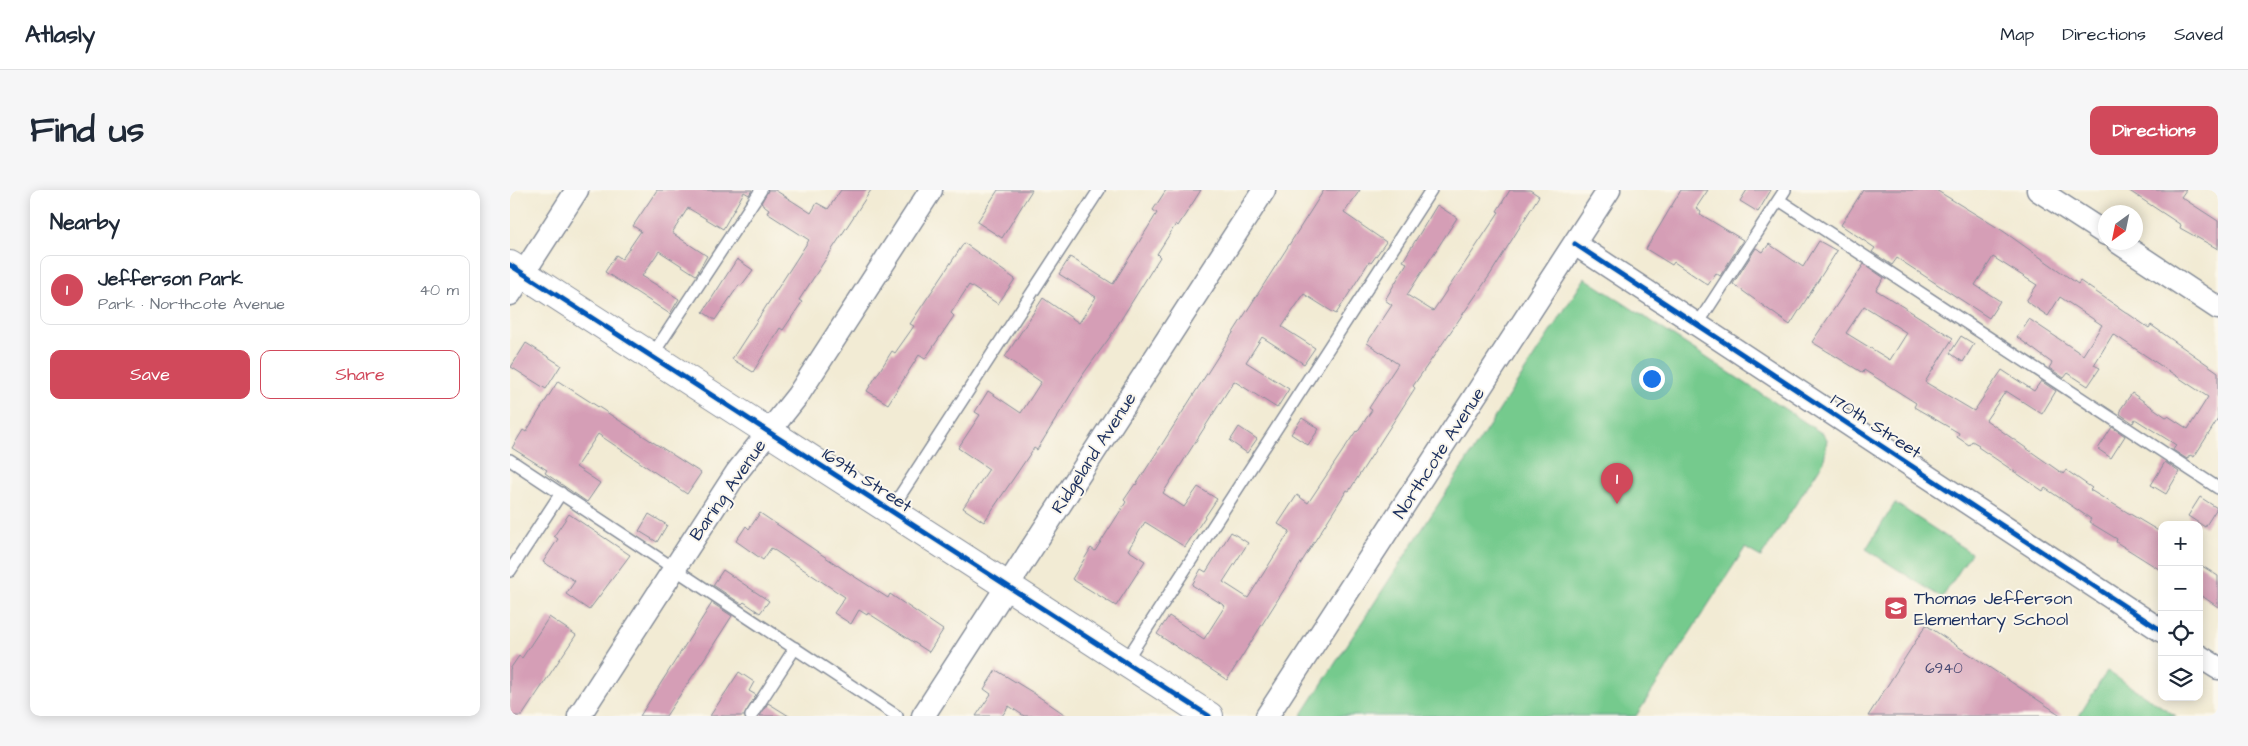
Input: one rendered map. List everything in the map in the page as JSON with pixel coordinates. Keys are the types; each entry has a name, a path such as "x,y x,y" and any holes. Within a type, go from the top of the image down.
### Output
{"street":[{"path":"514,278 577,190"},
{"name":"Baring Avenue","path":"578,716 737,472 798,395 931,190"},
{"name":"Ridgeland Avenue","path":"923,716 1264,190"},
{"name":"Northcote Avenue","path":"1267,716 1609,190"},
{"path":"2038,190 2098,229"},
{"name":"170th Street","path":"1575,244 2158,628"},
{"path":"2130,250 2218,308"},
{"name":"169th Street","path":"514,278 651,357 1209,716"},
{"path":"2203,659 2218,668"}],"lane":[{"path":"651,357 761,190"},
{"path":"890,511 1098,190"},
{"path":"1125,662 1431,190"},
{"path":"1697,325 1782,195 2218,488"},
{"path":"510,460 897,716"},
{"path":"510,572 561,493"},
{"path":"751,716 795,648"}],"green space":[{"path":"1585,278 1823,434 1827,439 1824,461 1761,557 1745,548 1636,716 1301,716"},
{"path":"1895,503 1971,553 1942,598 1866,549"},
{"path":"2107,671 2176,716 2079,716"}],"building":[{"path":"657,190 752,190 749,195 744,192 723,229 688,208 672,233 707,256 696,275 659,251 642,276 679,299 670,314 605,272 616,255 622,259 641,231 633,226"},
{"path":"768,190 775,190 811,213 817,203 828,209 841,190 871,190 799,300 802,302 783,330 780,328 753,372 732,359 809,240 767,213 769,209 761,203"},
{"path":"998,190 1032,190 1002,238 977,222"},
{"path":"1166,190 1201,190 1157,254 1160,257 1110,337 1084,373 1037,450 1034,448 984,522 963,508 989,469 958,448 980,415 975,412 988,391 1021,413 1041,382 1005,357 1043,298 1079,323 1096,297 1059,274 1070,257 1113,284 1157,213 1153,210"},
{"path":"1324,190 1360,190 1344,213 1386,242 1371,263 1369,262 1336,314 1304,294 1282,327 1315,348 1304,364 1262,337 1246,362 1289,389 1277,408 1234,381 1163,493 1184,507 1198,487 1217,499 1185,547 1145,522 1128,550 1145,561 1116,606 1072,579 1091,548 1095,551 1126,502 1124,500 1136,485"},
{"path":"1510,190 1530,190 1539,196 1490,275 1413,386 1415,388 1349,491 1347,490 1227,680 1157,634 1169,616 1204,639 1225,606 1192,585 1201,569 1206,572 1231,532 1248,543 1223,582 1248,598 1290,531 1278,524 1297,495 1308,503 1372,410 1369,408 1398,364 1367,343 1392,305 1385,300 1407,263 1403,261 1437,205 1457,218 1407,295 1433,311 1499,212 1497,211"},
{"path":"1681,190 1708,190 1696,208 1701,212 1700,214 1743,240 1720,276 1716,273 1708,285 1674,262 1672,265 1646,249"},
{"path":"1747,190 1771,190 1758,212 1740,201"},
{"path":"1863,190 1936,190 2003,231 2078,284 2080,281 2149,328 2151,325 2218,372 2218,419 2194,457 2190,455 2187,459 2173,450 2176,445 2135,419 2133,423 2120,414 2120,410 2132,393 2166,417 2168,416 2188,429 2208,397 2113,334 2094,365 2100,368 2088,386 2068,373 2064,378 2049,368 2052,363 2017,337 2029,319 2083,355 2102,325 2060,297 2048,316 2026,301 2037,285 1993,257 1975,285 2000,301 1989,318 1897,258 1892,265 1872,252 1875,248 1841,225"},
{"path":"2128,190 2186,190 2181,197 2218,221 2218,249 2180,228 2181,225"},
{"path":"1819,241 1837,251 1790,325 1733,284 1756,248 1763,252 1769,244 1803,267"},
{"path":"964,243 1015,279 998,304 969,285 951,313 954,316 925,359 919,355 888,404 867,391 892,351 895,353 914,326 910,324"},
{"path":"737,259 753,270 741,286 739,285 715,320 703,312"},
{"path":"1864,264 1884,278 1876,290 1953,338 1925,382 1974,411 2002,370 2034,391 2041,381 2056,391 2042,414 2006,391 1986,420 2063,474 2066,470 2092,488 2090,490 2158,531 2158,568 2116,542 2117,539 2089,522 2091,519 2045,488 2043,491 1972,441 1969,445 1957,437 1959,433 1914,407 1916,403 1864,370 1863,373 1812,342","holes":["1864,306 1907,333 1890,360 1846,333"]},
{"path":"1961,336 1974,344 1963,362 1950,353"},
{"path":"526,343 561,365 546,389 511,367"},
{"path":"558,381 701,473 687,494 598,434 576,467 600,483 587,502 545,473 547,470 512,448 523,430 526,432"},
{"path":"1302,418 1319,429 1308,445 1291,434"},
{"path":"1239,427 1257,439 1247,453 1230,441"},
{"path":"2112,427 2125,436 2111,458 2098,449"},
{"path":"2165,462 2179,472 2166,494 2151,485"},
{"path":"2200,497 2217,508 2205,527 2203,521 2196,521 2188,516"},
{"path":"760,513 852,575 888,598 890,594 943,630 929,652 868,613 867,615 859,610 851,624 834,613 845,597 771,548 763,560 736,541 746,526 749,529"},
{"path":"569,514 630,555 589,610 566,594 575,581 543,562 558,539 554,536"},
{"path":"649,514 667,525 657,542 639,531"},
{"path":"2203,567 2218,576 2218,607 2203,597"},
{"path":"723,570 769,601 760,613 744,602 740,603 713,585"},
{"path":"712,603 732,616 666,716 640,716"},
{"path":"549,617 576,635 522,716 510,716 510,669 519,656 522,658"},
{"path":"1926,625 2062,716 1868,716"},
{"path":"996,670 1067,716 1024,716 1009,706 1002,716 976,716 991,694 984,689"},
{"path":"739,672 754,682 749,691 756,695 744,716 710,716"},
{"path":"768,703 789,716 760,716"}],"cycle path":[{"path":"1575,244 2158,628"},
{"path":"510,265 1209,716"}],"place":[{"name":"Jefferson Park","path":"1617,504"},
{"name":"Thomas Jefferson Elementary School","path":"1896,608"}]}
